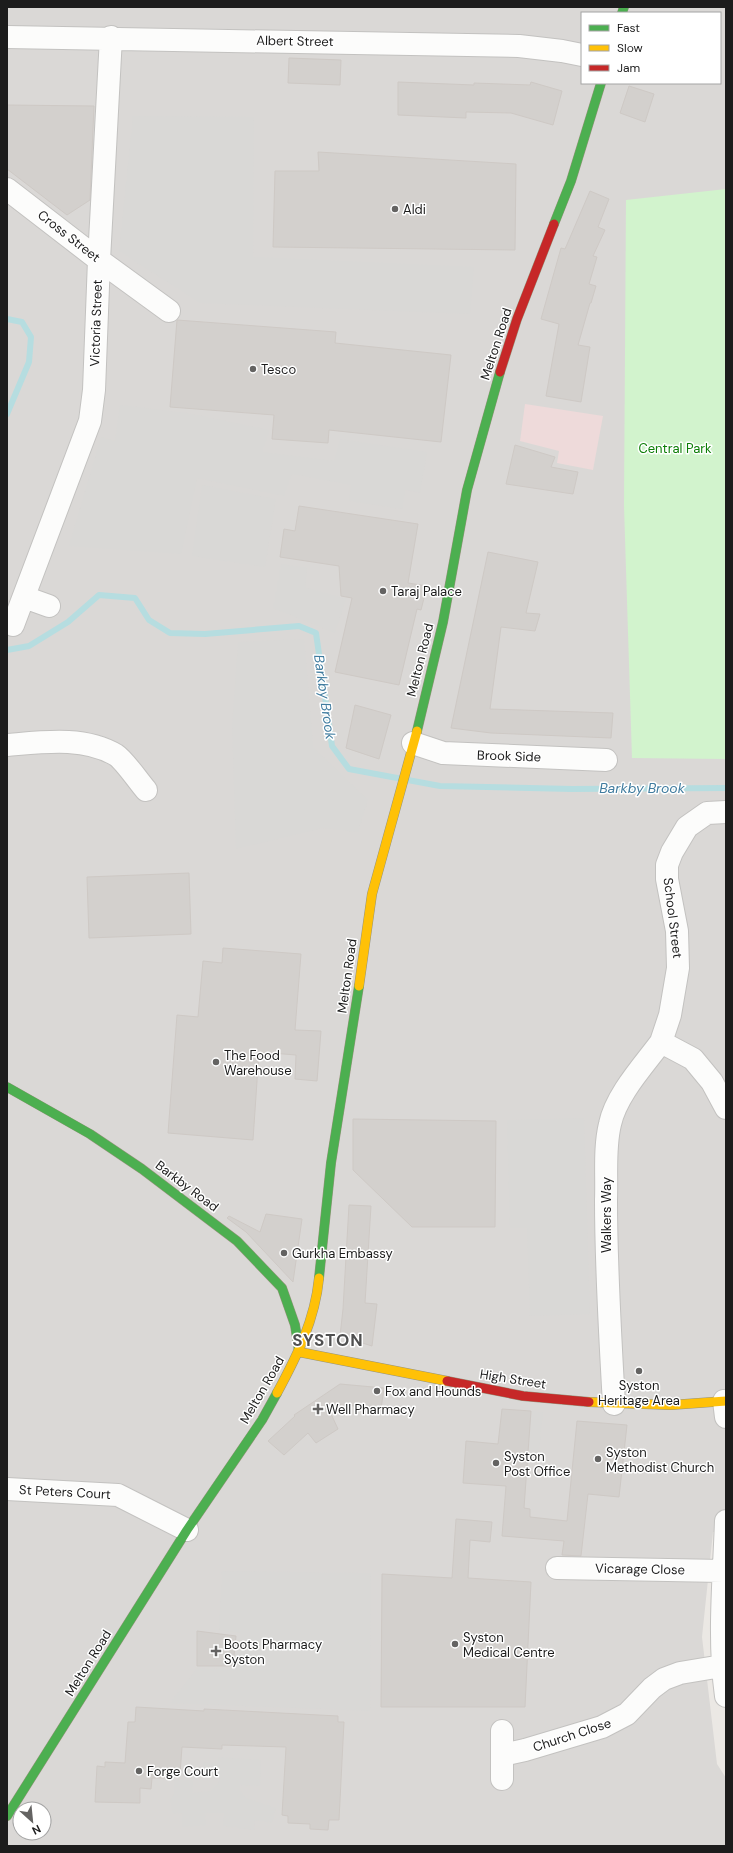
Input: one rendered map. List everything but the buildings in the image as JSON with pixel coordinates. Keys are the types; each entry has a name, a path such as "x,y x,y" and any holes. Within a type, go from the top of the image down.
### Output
{"street":[{"name":"Albert Street","path":"7,37 111,37 519,46 581,55"},
{"name":"Victoria Street","path":"13,625 90,421 94,390 99,260 111,37"},
{"name":"Melton Road","path":"7,1816 13,1796 187,1530 262,1420 299,1352 317,1299 331,1163 348,1061 359,976 372,894 411,751 443,622 467,490 492,397 517,319 570,181 600,84"},
{"name":"Cross Street","path":"7,189 99,260 170,311"},
{"path":"24,597 48,606"},
{"path":"7,745 72,741 101,749 117,756 146,790"},
{"name":"Brook Side","path":"411,751 606,760"},
{"name":"School Street","path":"661,1042 670,1015 678,968 677,931 667,879 667,865 672,852 687,827 707,813 726,812"},
{"path":"661,1042 693,1060 712,1082 726,1108"},
{"name":"Walkers Way","path":"614,1404 606,1267 607,1149 610,1124 616,1107 631,1082 661,1042"},
{"name":"Barkby Road","path":"7,1086 90,1134 142,1169 237,1241 282,1288 295,1325 299,1352"},
{"name":"High Street","path":"299,1352 523,1396 614,1404 725,1407"},
{"name":"St Peters Court","path":"7,1488 118,1495 187,1530"},
{"path":"726,1521 723,1571 722,1666 726,1696"},
{"name":"Vicarage Close","path":"557,1568 723,1571"},
{"name":"Church Close","path":"502,1755 525,1750 602,1727 627,1714 652,1688 664,1679 680,1673 722,1666"},
{"path":"502,1731 502,1779"}],"shaded area":[{"path":"7,7 726,7 726,1533 713,1532 702,1637 717,1764 726,1778 726,1846 7,1846"},
{"path":"133,116 254,117 253,257 474,267 470,314 200,303 119,251"},
{"path":"525,404 603,416 593,470 557,463 559,451 520,441"},
{"path":"120,405 187,413 270,430 262,452 334,461 340,439 427,452 420,493 405,490 402,509 349,501 351,485 292,474 284,496 197,478 181,554 69,546 101,437 115,441"},
{"path":"202,485 276,499 265,567 192,556"},
{"path":"281,564 307,568 305,587 346,599 335,633 273,608"},
{"path":"304,639 313,747 368,800 358,832 323,828 236,849 232,727 238,642"},
{"path":"584,1118 590,1314 530,1316 527,1228 510,1228 507,1120"},
{"name":"Syston Post Office","path":"532,1411 543,1412 538,1459 528,1458"},
{"path":"222,1571 371,1573 370,1711 170,1703 197,1668 234,1669 240,1633 219,1630"},
{"path":"218,1757 261,1760 260,1786 240,1785 240,1790 246,1798 276,1808 272,1823 255,1820 254,1830 223,1826 224,1813 205,1813 206,1825 182,1827 182,1813 173,1814 170,1800 174,1794 174,1780 193,1781 192,1793 210,1791 218,1783 220,1778 203,1777 203,1762 218,1763"}],"green space":[{"name":"Central Park","path":"726,189 726,759 632,758 624,506 626,200"}],"waterway":[{"name":"Barkby Brook","path":"7,319 22,322 31,337 29,362 7,414"},
{"name":"Barkby Brook","path":"7,650 29,646 68,622 99,595 135,598 149,620 170,633 205,634 299,626 316,633 332,746 349,769 440,786 572,789 726,788"}],"traffic: fast":[{"path":"622,12 624,7"},
{"path":"554,224 571,181 601,84"},
{"path":"417,731 443,622 467,490 500,372"},
{"path":"319,1278 331,1163 359,986"},
{"path":"7,1087 90,1134 142,1169 237,1241 282,1288 295,1325 299,1351"},
{"path":"7,1816 187,1530 262,1420 277,1393"}],"traffic: slow":[{"path":"359,986 372,894 417,731"},
{"path":"277,1393 304,1337 314,1308 319,1278"},
{"path":"299,1352 447,1381"},
{"path":"589,1402 671,1405 726,1401"}],"traffic: jam":[{"path":"500,372 517,319 554,224"},
{"path":"447,1381 523,1396 589,1402"}],"place":[{"name":"Aldi","path":"395,209"},
{"name":"Tesco","path":"253,369"},
{"name":"Taraj Palace","path":"383,591"},
{"name":"The Food Warehouse","path":"216,1062"},
{"name":"Gurkha Embassy","path":"284,1253"},
{"name":"Syston Heritage Area","path":"639,1371"},
{"name":"Fox and Hounds","path":"377,1391"},
{"name":"Well Pharmacy","path":"318,1409"},
{"name":"Syston Methodist Church","path":"598,1459"},
{"name":"Syston Post Office","path":"496,1463"},
{"name":"Syston Medical Centre","path":"455,1644"},
{"name":"Boots Pharmacy Syston","path":"216,1651"},
{"name":"Forge Court","path":"139,1771"}],"district":[{"name":"SYSTON","path":"328,1340"}]}
